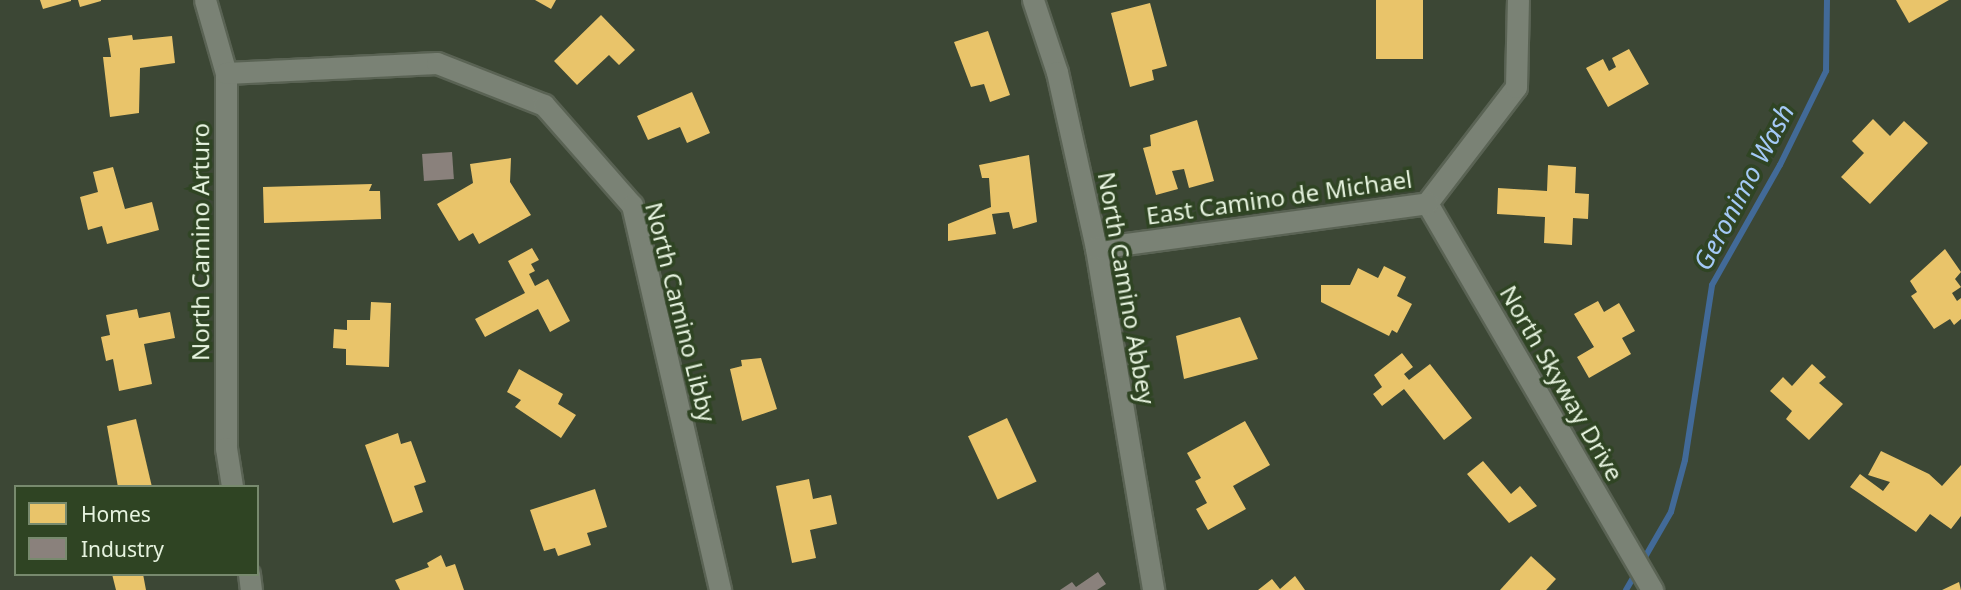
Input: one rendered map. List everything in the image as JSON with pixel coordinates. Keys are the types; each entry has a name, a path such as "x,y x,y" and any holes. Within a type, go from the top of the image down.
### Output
{"street":[{"name":"North Camino Arturo","path":"205,0 226,73 226,448 232,485"},
{"name":"North Camino Abbey","path":"1033,0 1057,72 1096,248 1153,590"},
{"path":"1427,203 1516,87 1518,0"},
{"name":"North Camino Libby","path":"226,73 437,63 544,105 632,205 720,590"},
{"name":"East Camino de Michael","path":"1096,248 1427,203"},
{"name":"North Skyway Drive","path":"1427,203 1652,590"}],"building: Homes":[{"path":"40,0 71,0 71,1 43,9"},
{"path":"78,0 101,0 101,1 80,7"},
{"path":"535,0 556,0 551,9"},
{"path":"1376,0 1423,0 1423,59 1376,59"},
{"path":"1896,0 1949,0 1909,23"},
{"path":"1150,3 1167,66 1152,70 1154,80 1130,87 1111,13"},
{"path":"601,15 635,50 619,65 609,55 577,85 554,61"},
{"path":"988,31 1010,95 990,102 984,84 971,87 954,42"},
{"path":"132,35 133,40 172,36 175,63 140,68 139,113 110,117 103,57 111,57 108,38"},
{"path":"1629,49 1649,84 1608,107 1586,68 1603,59 1609,71 1616,67 1612,58"},
{"path":"692,92 710,133 687,143 680,127 648,140 637,116"},
{"path":"1873,119 1890,136 1904,121 1928,143 1870,204 1841,177 1864,153 1852,141"},
{"path":"1197,120 1214,181 1189,188 1184,169 1172,171 1178,189 1156,195 1143,148 1151,146 1150,135"},
{"path":"1029,155 1037,222 1013,229 1009,212 992,214 996,234 948,241 948,224 991,207 989,178 982,178 979,165"},
{"path":"511,158 510,182 531,215 479,244 473,233 459,241 437,204 473,183 470,164"},
{"path":"1548,165 1576,167 1575,193 1589,194 1588,219 1573,218 1572,245 1544,243 1545,217 1497,214 1498,188 1547,191"},
{"path":"113,167 125,209 152,202 159,230 107,244 102,226 88,230 80,197 98,192 93,172"},
{"path":"372,184 369,191 380,191 381,219 264,223 263,187"},
{"path":"532,248 539,260 531,264 535,271 529,274 535,286 548,279 570,321 550,332 538,309 485,337 475,319 525,293 508,261"},
{"path":"1945,249 1961,272 1955,279 1961,287 1952,293 1957,301 1961,298 1961,319 1954,325 1950,319 1934,329 1911,296 1917,292 1910,281"},
{"path":"1384,266 1406,277 1397,296 1412,304 1397,333 1392,330 1389,336 1321,302 1321,285 1350,285 1358,268 1378,278"},
{"path":"1598,301 1604,312 1619,303 1635,331 1622,338 1631,354 1589,378 1577,357 1594,347 1574,314"},
{"path":"371,302 391,303 389,367 346,365 346,349 333,348 334,329 347,330 347,320 370,320"},
{"path":"137,309 139,318 170,312 175,338 144,344 152,384 119,391 113,359 106,361 101,337 110,335 106,315"},
{"path":"1240,317 1258,359 1184,379 1176,336"},
{"path":"1402,353 1413,367 1404,374 1409,380 1430,364 1472,418 1444,440 1404,389 1382,406 1373,394 1382,387 1374,375"},
{"path":"761,358 777,409 742,421 730,369 742,366 741,360"},
{"path":"1812,364 1826,377 1819,383 1843,404 1809,440 1786,419 1792,411 1770,391 1783,377 1792,386"},
{"path":"519,369 563,394 558,404 576,415 561,438 515,407 521,400 507,392"},
{"path":"1007,418 1037,481 998,500 968,436"},
{"path":"136,419 152,485 118,485 107,426"},
{"path":"1245,421 1270,465 1233,486 1246,509 1208,530 1196,509 1207,503 1195,481 1201,478 1187,453"},
{"path":"398,433 401,444 411,441 426,482 414,486 423,512 393,523 365,445"},
{"path":"1881,451 1929,474 1942,486 1961,465 1961,516 1951,529 1930,514 1916,532 1850,487 1860,474 1883,491 1890,482 1868,475"},
{"path":"1483,461 1511,494 1520,486 1537,506 1509,523 1467,474"},
{"path":"809,479 813,499 831,495 837,524 810,530 816,558 792,563 776,486"},
{"path":"595,489 607,527 587,533 591,545 558,556 555,548 544,551 530,510"},
{"path":"441,555 446,567 455,564 464,590 400,590 395,580 429,567 427,563"},
{"path":"1531,556 1556,579 1546,590 1500,590"},
{"path":"112,576 143,576 146,590 116,590"},
{"path":"1295,576 1305,590 1258,590 1272,579 1280,589"},
{"path":"1959,582 1961,590 1942,590"}],"building: Industry":[{"path":"452,152 454,179 424,181 422,154"},
{"path":"1098,572 1106,584 1097,590 1060,590 1072,582 1076,587"}],"waterway":[{"name":"Geronimo Wash","path":"1641,564 1671,512 1685,460 1712,285 1780,165 1826,71 1827,0"},
{"name":"Geronimo Wash","path":"1626,590 1636,573"}]}
